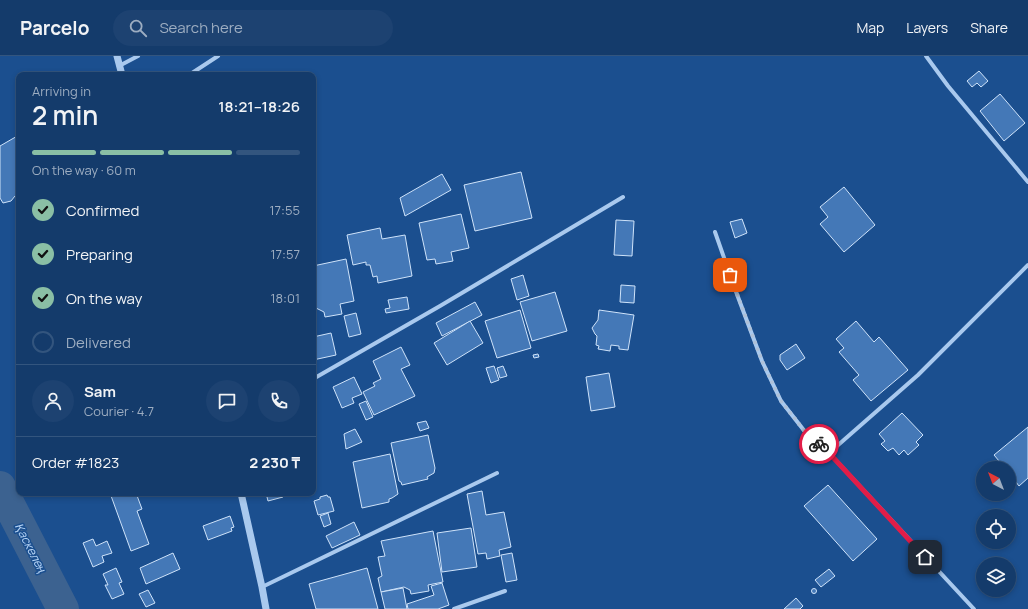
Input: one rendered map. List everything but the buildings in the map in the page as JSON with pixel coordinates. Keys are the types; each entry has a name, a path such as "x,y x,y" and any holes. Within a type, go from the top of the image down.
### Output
{"street":[{"path":"117,56 121,72"},
{"path":"119,66 138,56"},
{"path":"194,72 218,56"},
{"path":"926,56 948,86 1028,182"},
{"path":"316,377 440,306 623,197"},
{"path":"715,232 762,361 781,401 806,433 829,453 974,609"},
{"path":"829,453 918,375 1028,265"},
{"path":"262,587 497,473"},
{"path":"242,496 266,609"},
{"path":"454,609 505,590"}],"waterway":[{"name":"Қаскелең","path":"0,487 63,609"}],"way so far":[{"path":"730,275 762,361 781,401 806,433 819,444"}],"route":[{"path":"819,444 925,557"}]}
